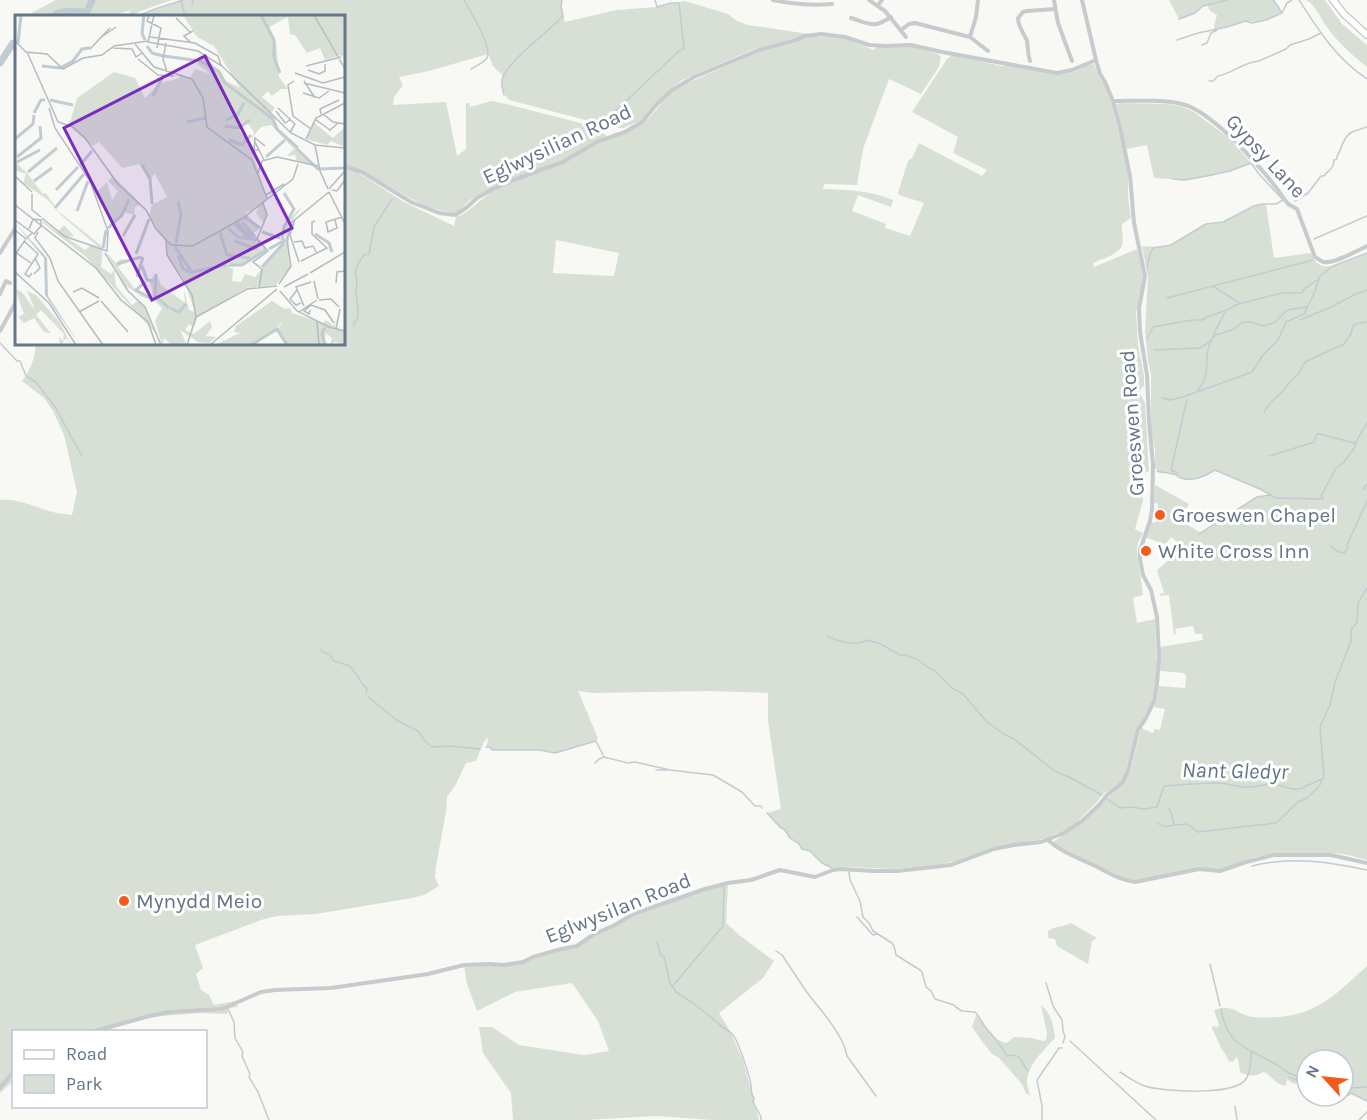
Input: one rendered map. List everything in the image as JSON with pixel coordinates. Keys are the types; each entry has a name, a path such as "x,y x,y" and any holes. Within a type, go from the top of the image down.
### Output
{"main road":[{"path":"1333,0 1344,14 1367,35"}],"street":[{"path":"773,0 817,6 832,4"},
{"path":"869,0 891,17 906,37"},
{"path":"878,5 882,0"},
{"path":"970,37 978,0"},
{"path":"1054,0 1058,23 1072,61"},
{"name":"Groeswen Road","path":"1048,840 1073,828 1123,783 1138,730 1150,710 1157,684 1159,657 1157,617 1151,590 1143,575 1140,559 1140,550 1152,508 1154,465 1147,375 1140,332 1139,309 1145,276 1134,223 1130,176 1113,101 1095,60 1082,0"},
{"path":"1030,61 1028,45 1019,26 1018,18 1027,11 1055,9"},
{"path":"851,18 875,25 891,17"},
{"path":"901,30 915,23 970,37 988,51"},
{"name":"Eglwysilian Road","path":"345,166 362,172 403,198 421,206 439,213 455,215 493,189 563,162 597,142 625,132 642,122 672,90 694,77 759,50 811,35 837,35 869,45 911,45 1058,73 1072,70 1095,60"},
{"name":"Gypsy Lane","path":"1113,101 1183,104 1206,116 1237,142 1288,204 1297,209 1315,257 1320,260 1332,261 1367,246"},
{"path":"0,253 15,229"},
{"path":"0,294 6,281 10,283"},
{"path":"1,330 15,304"},
{"path":"1048,840 1054,846 1129,882 1199,870 1220,871 1274,855 1331,855 1367,863"},
{"name":"Eglwysilan Road","path":"99,1030 169,1012 222,1009 261,992 331,988 428,974 464,965 504,965 523,962 533,957 577,946 594,934 633,914 705,889 751,880 780,870 815,878 841,869 874,871 924,869 951,865 994,849 1041,843 1048,840"},
{"path":"0,1088 12,1073"}],"green space":[{"path":"56,0 172,0 131,15 129,11 136,8 116,15 28,15"},
{"path":"183,0 562,0 561,6 565,22 616,10 657,7 685,1 728,14 748,25 809,34 755,49 681,81 670,89 640,121 623,128 509,100 503,89 503,76 493,66 488,54 399,77 403,85 394,97 393,105 446,102 457,156 466,149 466,103 469,103 470,107 492,101 506,104 592,126 606,135 562,161 488,190 470,200 454,213 429,208 366,173 345,164 345,15 140,15"},
{"path":"1169,0 1273,0 1282,13 1260,22 1246,21 1215,30 1217,15 1209,10 1208,5 1179,19"},
{"path":"1306,0 1325,0 1342,24 1367,45 1367,67 1338,40"},
{"path":"814,36 843,38 874,50 876,47 910,46 938,54 941,57 939,67 921,94 889,79 863,149 857,185 824,184 823,189 867,192 893,200 891,207 858,195 852,211 886,224 885,228 910,236 924,203 898,193 907,164 919,143 982,176 987,170 953,153 958,137 912,112 947,59 952,55 1001,66 1063,74 1094,64 1112,104 1128,173 1131,218 1122,224 1123,242 1120,248 1114,254 1093,263 1094,267 1137,249 1143,272 1141,295 1136,312 1138,345 1144,375 1144,386 1139,391 1145,403 1149,471 1140,475 1143,501 1135,529 1143,533 1137,550 1143,595 1133,598 1137,623 1155,619 1157,671 1152,701 1136,731 1124,777 1120,783 1102,795 1073,826 1048,838 1000,847 938,865 893,869 832,868 822,863 810,851 802,849 767,813 781,809 768,721 768,693 709,691 593,693 578,691 598,738 596,741 555,753 540,750 492,750 486,747 487,738 476,761 466,763 447,797 435,877 439,886 424,895 412,898 316,914 277,916 195,945 203,968 196,974 201,990 209,995 214,1005 236,1001 238,1007 230,1008 227,1014 200,1013 162,1016 106,1030 12,1030 12,1082 0,1093 0,500 15,501 72,515 77,492 64,435 53,411 44,398 22,381 32,363 36,345 345,345 345,167 362,175 404,202 454,226 456,217 467,212 497,189 562,164 597,144 634,129 648,119 679,87 757,52","holes":["556,240 619,253 614,276 553,273"]},
{"path":"1116,104 1168,104 1194,112 1229,138 1251,163 1230,171 1197,178 1184,180 1154,178 1147,145 1126,149"},
{"path":"1266,204 1274,258 1311,253 1316,262 1321,265 1334,266 1367,253 1367,860 1333,853 1277,853 1256,857 1217,870 1205,869 1136,880 1125,879 1061,848 1054,841 1088,818 1126,780 1141,728 1153,733 1155,729 1160,730 1165,709 1154,707 1159,686 1185,688 1184,673 1160,671 1160,647 1203,640 1202,634 1195,634 1193,626 1175,629 1176,634 1174,634 1169,595 1160,596 1164,593 1157,570 1184,547 1171,537 1165,545 1145,537 1151,522 1155,523 1158,517 1162,520 1166,514 1158,509 1158,504 1154,502 1155,485 1189,504 1180,520 1201,533 1257,497 1270,495 1215,470 1191,479 1161,472 1155,468 1155,450 1151,431 1151,375 1145,331 1148,277 1142,246 1171,245 1206,224 1223,222"},
{"path":"728,883 726,923 774,961 763,978 719,1013 743,1060 759,1120 712,1120 656,1116 586,1120 513,1120 511,1093 483,1053 479,1027 492,1027 519,1045 584,1055 609,1051 598,1021 572,983 515,992 477,1011 467,984 464,965 517,963 577,946 594,934 633,914"},
{"path":"1071,923 1097,938 1092,941 1088,964 1057,946 1055,939 1048,938 1048,931"},
{"path":"1367,966 1367,1101 1355,1095 1355,1048 1295,1048 1295,1084 1287,1079 1286,1086 1279,1084 1263,1072 1252,1075 1240,1072 1238,1059 1236,1057 1233,1062 1229,1061 1212,1028 1212,1026 1219,1025 1214,1010 1228,1008 1253,1017 1289,1016 1316,1006 1341,990"},
{"path":"1041,1005 1051,1020 1055,1038 1030,1069 1027,1081 1030,1096 999,1058 992,1054 972,1027 977,1013 989,1031 1001,1041 1007,1043 1014,1037 1043,1041 1046,1040 1047,1033"}],"waterway":[{"path":"56,15 65,12 87,12 92,0"},
{"path":"140,15 183,0"},
{"path":"192,4 193,0"},
{"path":"464,0 480,29 488,53 485,60 471,69"},
{"path":"504,95 502,83 504,74 563,16 562,0"},
{"path":"604,125 607,119 680,50 684,49 679,3 657,7 655,0"},
{"path":"1179,19 1195,13 1203,6 1227,0"},
{"path":"1273,0 1281,12"},
{"path":"1177,40 1246,21 1252,23 1266,20 1282,13 1287,3 1292,0"},
{"path":"1299,0 1337,53 1367,79"},
{"path":"181,1 185,15"},
{"path":"1202,45 1207,43 1211,33 1217,30"},
{"path":"1209,81 1321,33"},
{"path":"0,63 13,43 15,44"},
{"path":"1295,201 1308,193 1321,176 1324,176 1332,167 1347,136 1367,127"},
{"path":"1147,268 1153,248 1171,245 1206,224 1223,222 1254,206 1276,204 1283,200 1251,163 1207,176 1184,180 1173,179"},
{"path":"353,326 358,317 355,273 357,266 364,255 369,254 374,227 392,199"},
{"path":"1314,239 1367,216"},
{"path":"1162,398 1170,400 1183,397 1252,372 1263,355 1278,340 1286,322 1304,314 1320,276 1333,266 1367,253"},
{"path":"1167,298 1313,260"},
{"path":"1147,339 1153,327 1202,320 1238,304 1286,292 1288,294 1302,293 1317,280"},
{"path":"1214,287 1238,302"},
{"path":"1300,320 1367,290"},
{"path":"1154,350 1200,348 1216,335 1234,329 1241,323 1250,322 1263,326 1275,322 1287,310 1307,307"},
{"path":"1197,391 1204,381 1209,345 1226,310"},
{"path":"1264,412 1299,373 1305,362 1344,344 1353,326 1367,322"},
{"path":"0,343 17,361 20,361 26,376 36,382 55,407 82,456"},
{"path":"1178,473 1171,470 1187,399"},
{"path":"1157,471 1194,479 1215,470 1276,498 1323,499 1321,496 1336,468 1344,462 1354,448 1367,423"},
{"path":"1270,456 1314,442 1317,434 1355,443"},
{"path":"1363,490 1367,484"},
{"path":"1199,534 1257,497 1270,495"},
{"path":"1330,546 1344,553 1367,501"},
{"name":"Nant Gledyr","path":"1107,799 1120,808 1144,809 1157,807 1164,786 1216,783 1255,787 1276,783 1300,789 1324,778 1320,727 1330,705 1335,682 1351,641 1351,630 1357,622 1358,603 1367,588"},
{"name":"Nant Gledyr","path":"827,636 846,642 857,643 866,640 879,643 900,655 917,659 934,670 952,688 963,694 987,722 1014,739 1056,772 1102,795"},
{"path":"321,650 330,654 334,661 350,666 367,688 366,694"},
{"path":"368,697 398,721 418,731 432,747 480,749"},
{"path":"486,747 492,750 540,750 555,753 596,741 604,757 670,770 713,775 742,792 755,806 762,808"},
{"path":"595,763 604,757"},
{"path":"656,770 667,770"},
{"path":"1169,808 1174,825 1187,824 1198,832 1276,823 1298,802 1307,798 1320,785 1322,779"},
{"path":"767,813 802,849 810,851 822,863 832,868"},
{"path":"1158,823 1165,827 1173,825"},
{"path":"1252,866 1281,861 1310,861 1367,870"},
{"path":"849,872 850,880 860,901 863,917 873,931 892,943 896,955 922,972 926,987 935,999 954,1005 962,1011 975,1012 1007,1056 1018,1057 1028,1071"},
{"path":"672,987 723,926 724,887"},
{"path":"857,917 873,935 877,934"},
{"path":"657,942 661,956 664,957 670,983 676,992 721,1027 730,1031 735,1038 751,1085 753,1102 761,1120"},
{"path":"776,951 782,955 830,1022 841,1039 847,1056 876,1096"},
{"path":"1210,964 1220,1006"},
{"path":"1046,983 1053,1006 1062,1020 1065,1036 1063,1043"},
{"path":"1221,1010 1228,1031 1239,1044 1295,1075"},
{"path":"229,1011 234,1022 235,1038 243,1052 242,1056 250,1074 249,1077 258,1092 269,1120"},
{"path":"1070,1041 1156,1120"},
{"path":"1042,1120 1037,1080 1059,1048 1062,1048"},
{"path":"1120,1072 1138,1083 1154,1088 1182,1091 1228,1088 1239,1084 1248,1076 1252,1051"},
{"path":"1289,1077 1295,1079"},
{"path":"1355,1088 1367,1087"},
{"path":"1355,1095 1367,1101"},
{"path":"1235,1106 1237,1120"},
{"path":"1359,1120 1367,1112"}],"place":[{"name":"Groeswen Chapel","path":"1160,515"},
{"name":"White Cross Inn","path":"1146,551"},
{"name":"Mynydd Meio","path":"124,901"}]}
